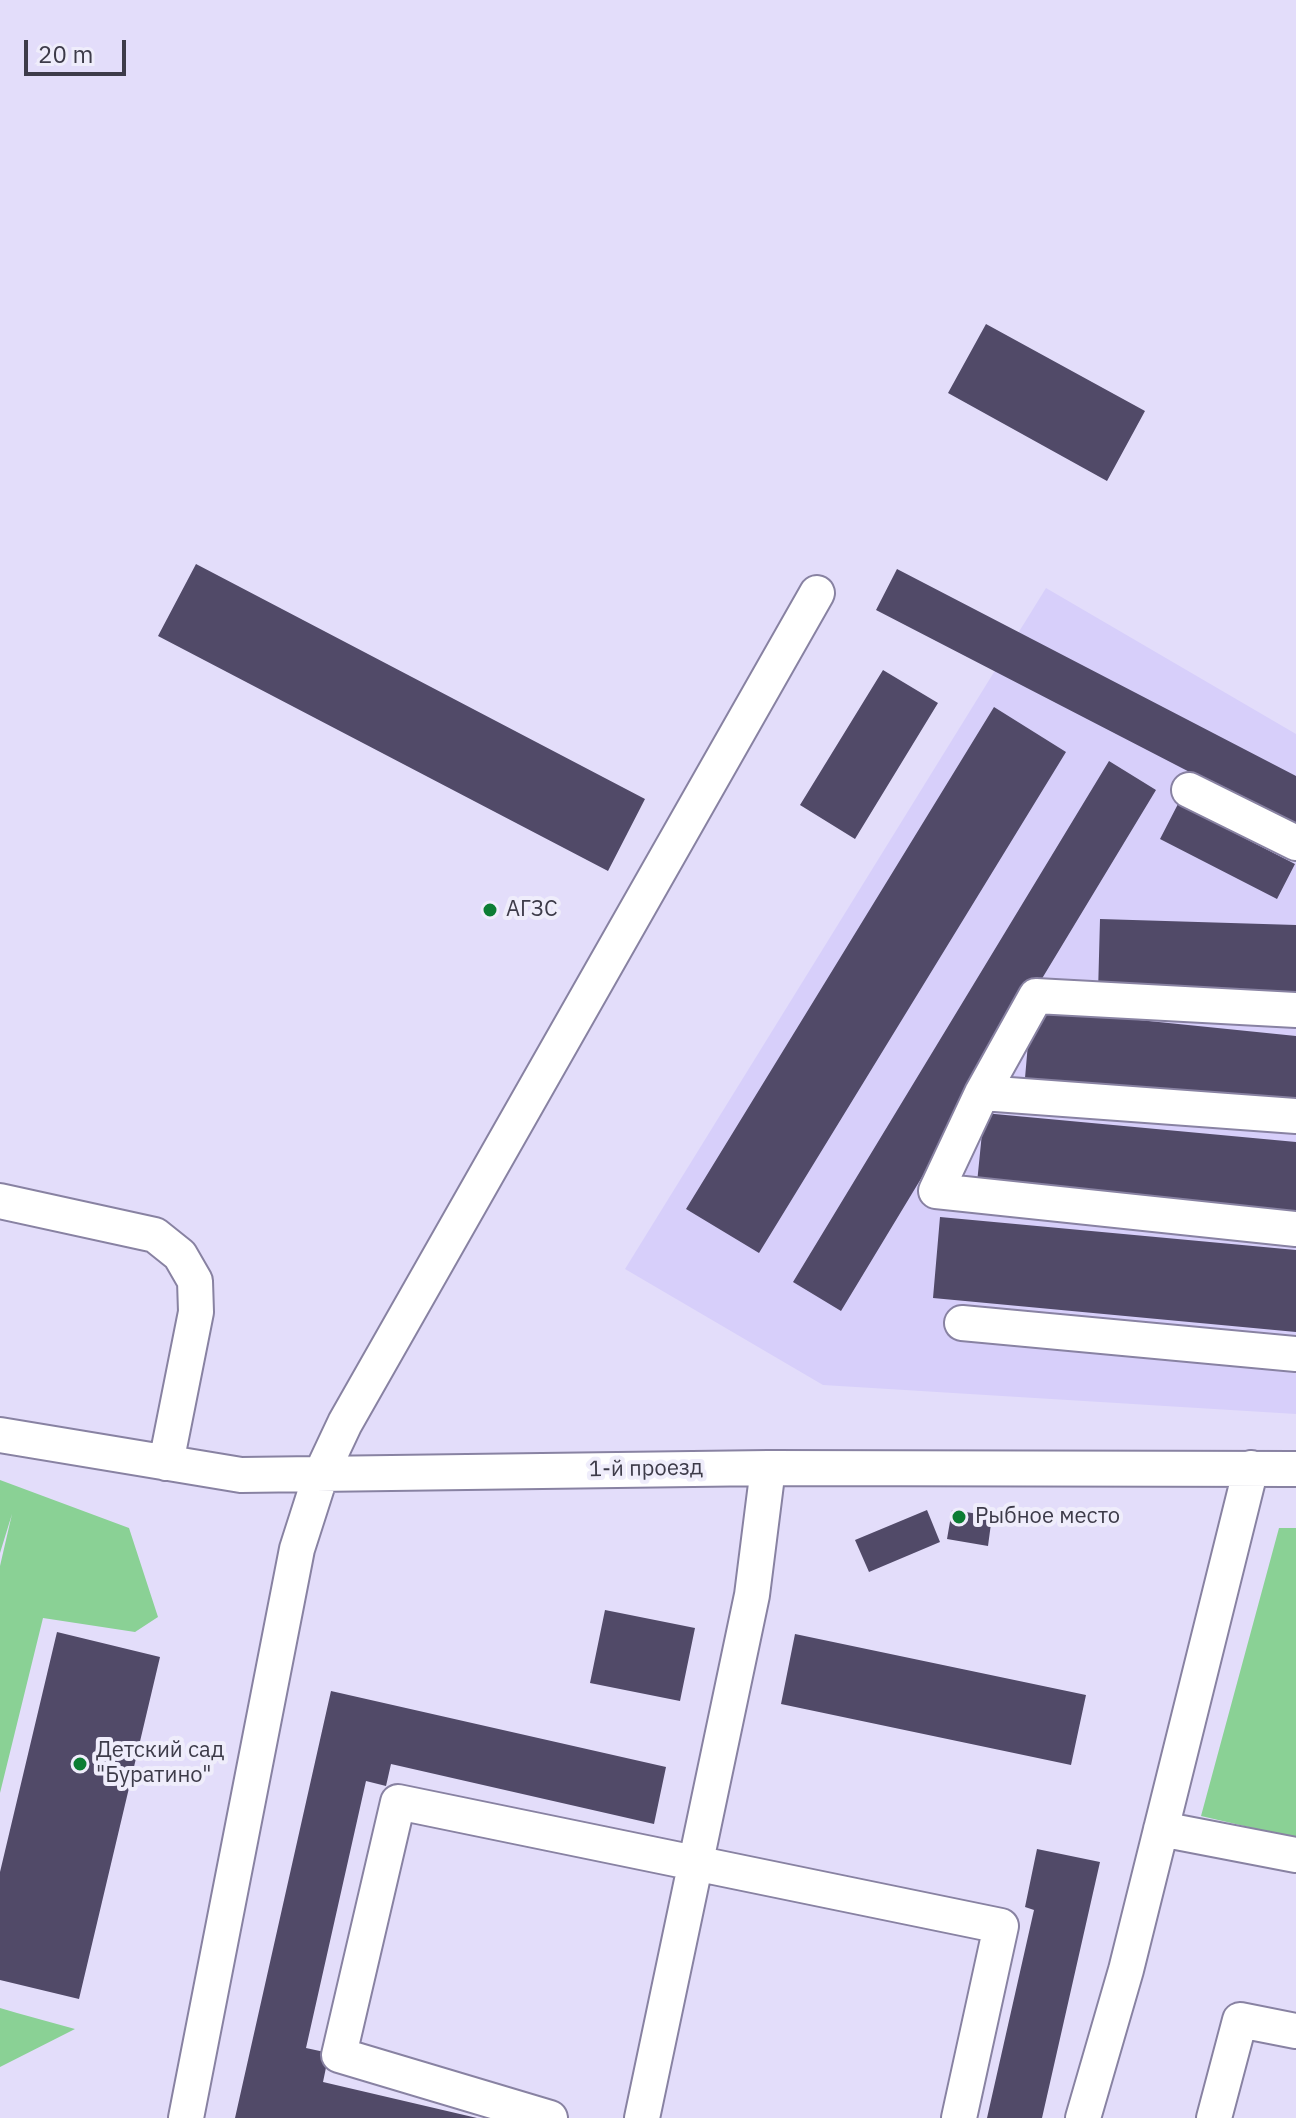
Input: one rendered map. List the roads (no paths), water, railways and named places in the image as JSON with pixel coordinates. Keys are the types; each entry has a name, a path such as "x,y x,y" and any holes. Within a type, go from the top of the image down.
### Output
{"street":[{"path":"186,2118 297,1549 321,1474 345,1423 817,593"},
{"path":"1189,790 1296,843"},
{"path":"1296,1010 1036,996 982,1093 936,1191 1296,1229"},
{"path":"982,1093 1296,1116"},
{"path":"0,1201 155,1235 180,1255 195,1281 196,1312 166,1463"},
{"path":"962,1323 1296,1354"},
{"name":"1-й проезд","path":"0,1435 241,1475 768,1468 1296,1469"},
{"path":"642,2118 752,1595 768,1468"},
{"path":"1083,2118 1126,1970 1251,1468"},
{"path":"550,2118 339,2055 398,1802 1001,1926 959,2118"},
{"path":"1161,1829 1296,1855"},
{"path":"1214,2118 1240,2020 1296,2031"}],"place":[{"name":"АГЗС","path":"490,910"},
{"name":"Рыбное место","path":"959,1517"},
{"name":"Детский сад \"Буратино\"","path":"80,1764"}]}
